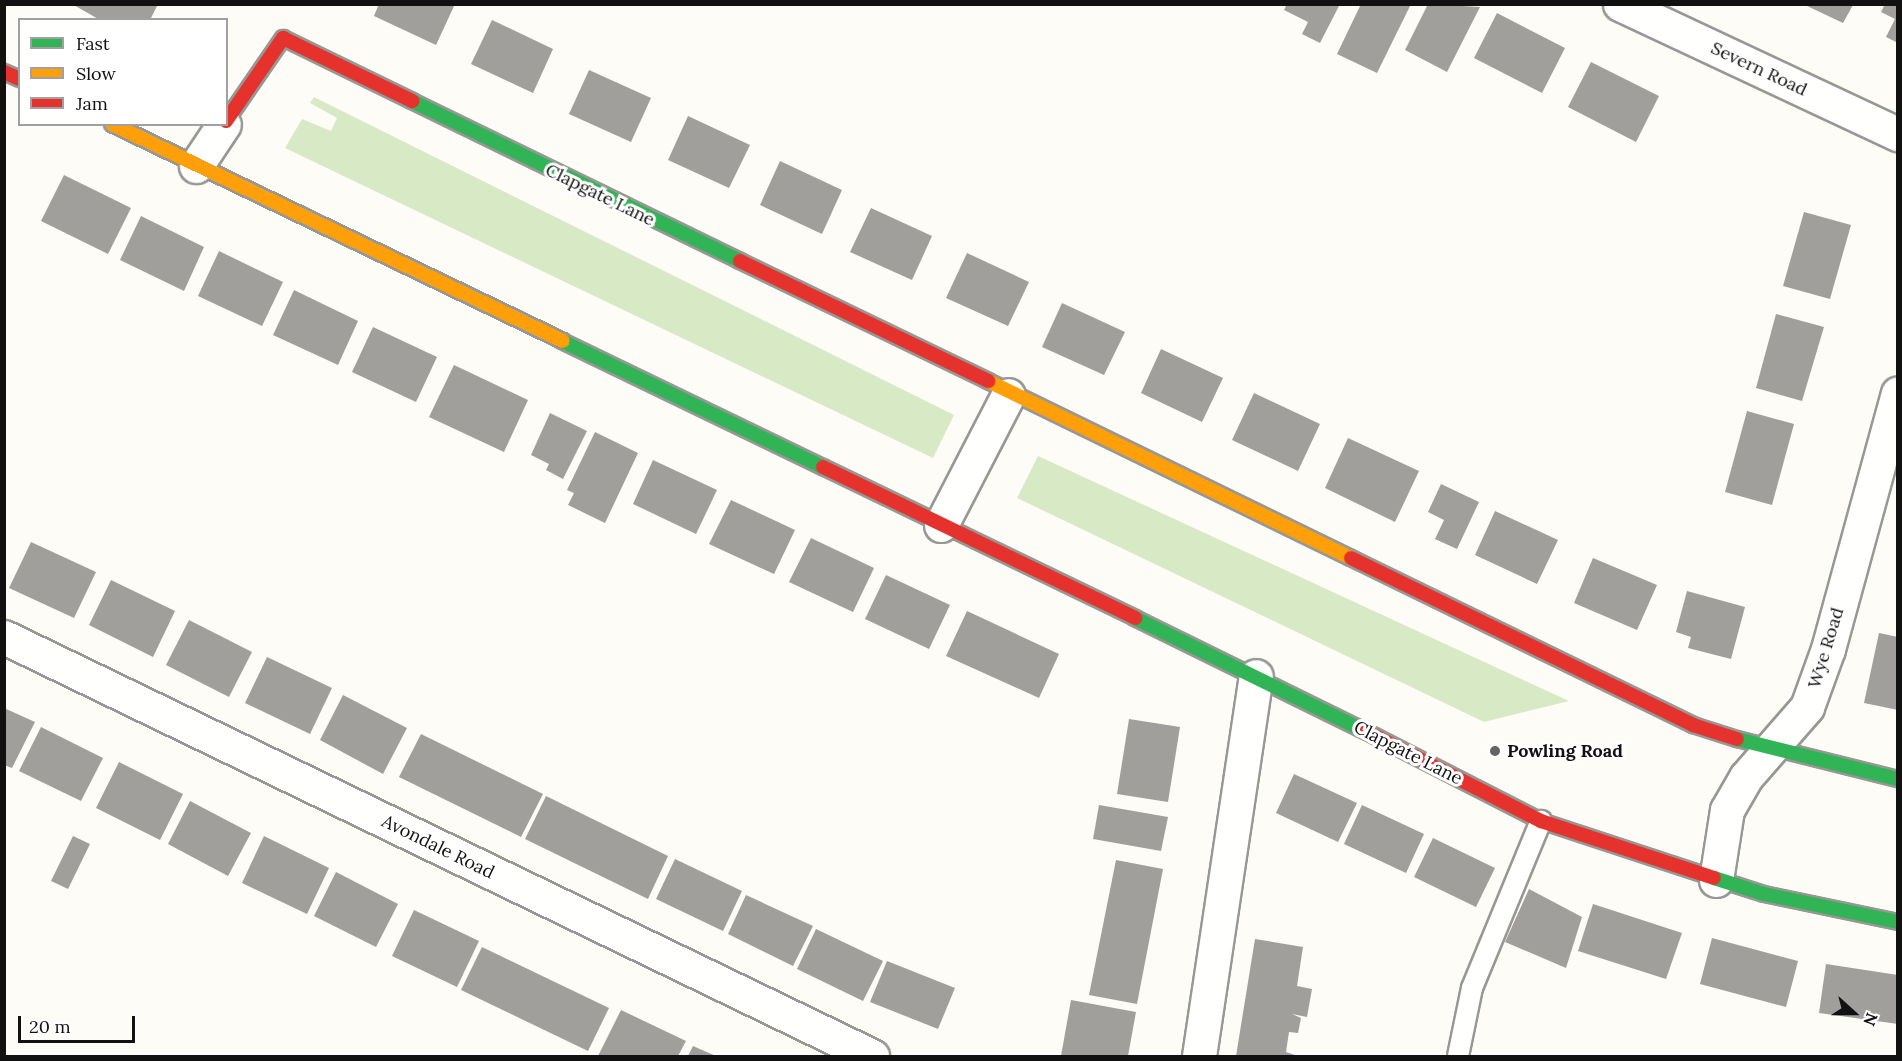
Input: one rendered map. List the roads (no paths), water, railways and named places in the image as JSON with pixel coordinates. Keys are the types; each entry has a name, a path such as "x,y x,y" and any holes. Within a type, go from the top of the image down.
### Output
{"street":[{"name":"Severn Road","path":"1620,4 1898,134"},
{"name":"Clapgate Lane","path":"228,119 283,38 1008,395 1693,725 1773,750 1898,779"},
{"path":"4,72 18,78"},
{"name":"Clapgate Lane","path":"116,126 1256,676 1541,821 1716,879 1898,922"},
{"name":"Clapgate Lane","path":"196,166 223,126"},
{"name":"Wye Road","path":"1716,879 1727,810 1746,777 1773,750 1807,707 1828,649 1898,393"},
{"path":"941,525 1008,395"},
{"name":"Avondale Road","path":"4,637 872,1056"},
{"path":"1199,1056 1256,676"}],"lane":[{"path":"1458,1056 1472,988 1541,821"}],"place":[{"name":"Powling Road","path":"1495,751"}]}
